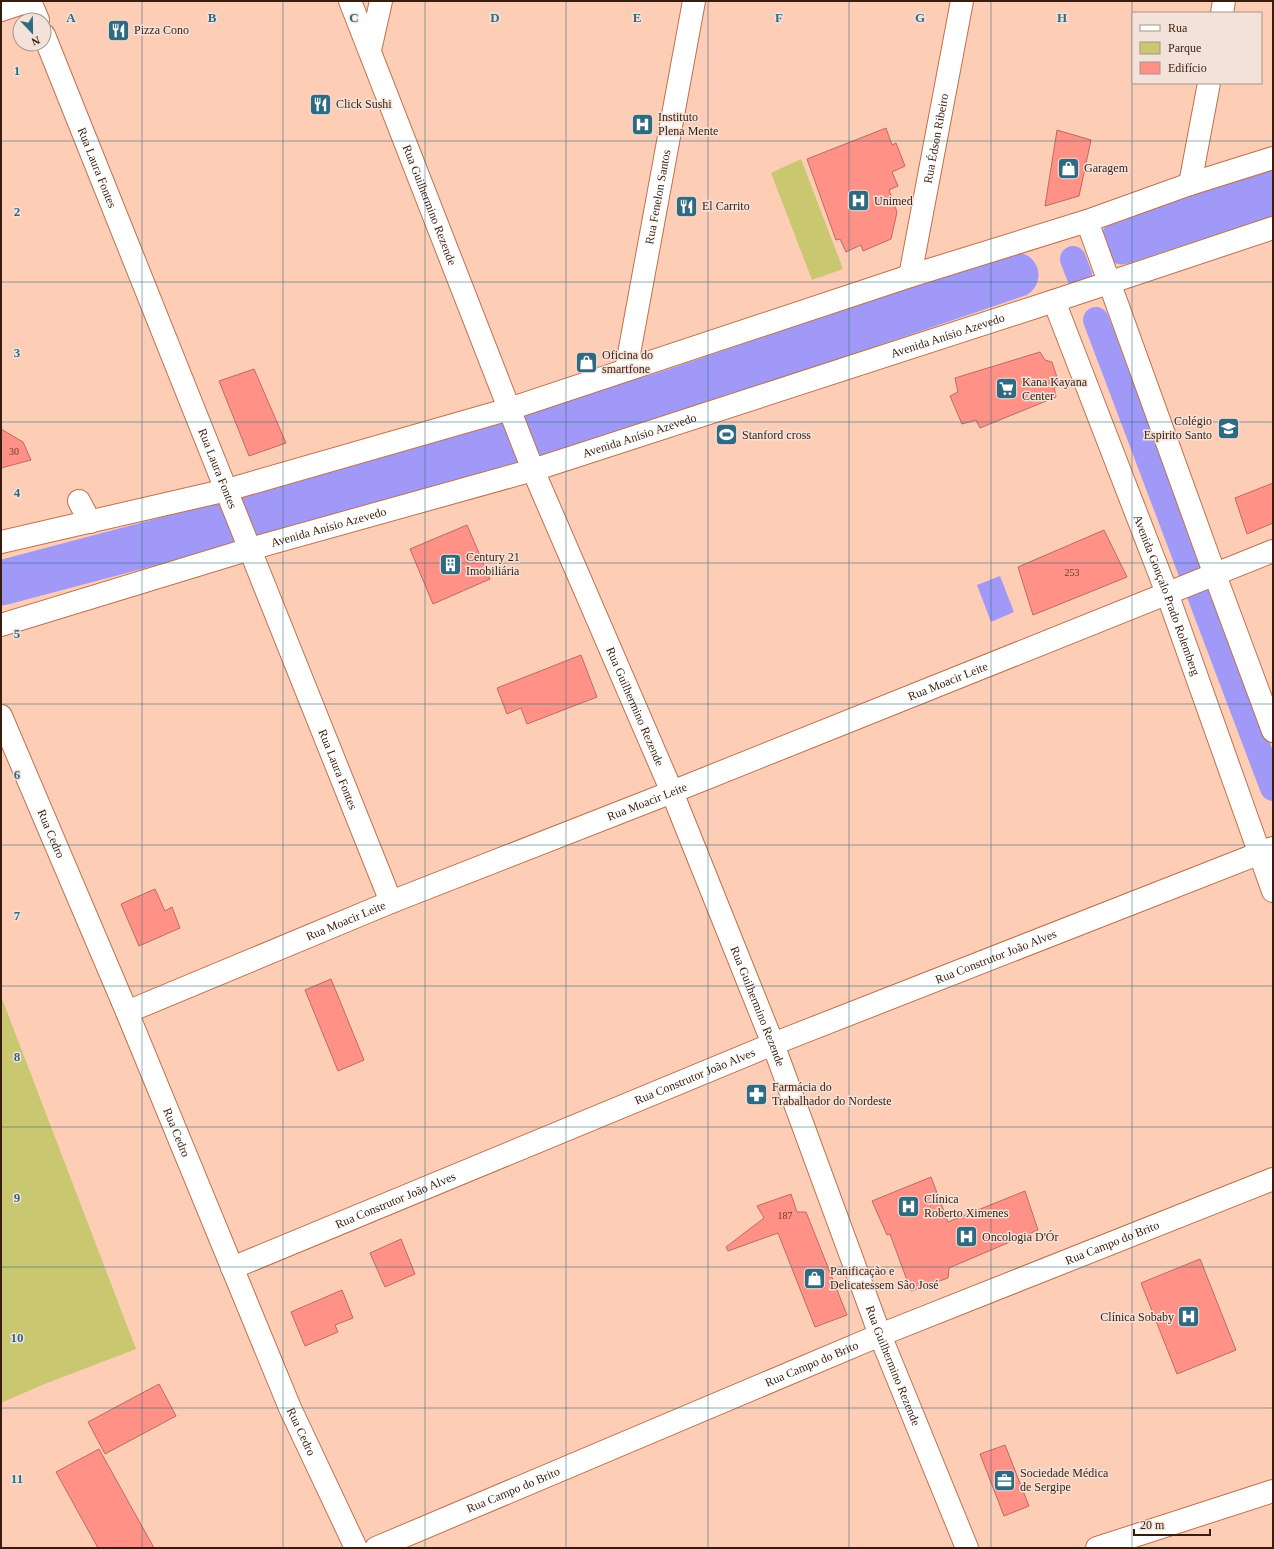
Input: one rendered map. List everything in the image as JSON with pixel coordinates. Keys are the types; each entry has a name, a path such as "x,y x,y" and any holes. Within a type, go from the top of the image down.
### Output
{"street":[{"path":"1,10 29,1 34,12"},
{"name":"Rua Guilhermino Rezende","path":"350,1 531,466 672,792 773,1044 880,1335 967,1548"},
{"path":"370,50 382,1"},
{"name":"Rua Fenelon Santos","path":"626,370 694,1"},
{"name":"Rua Édson Ribeiro","path":"910,276 962,1"},
{"path":"1222,12 1224,1"},
{"name":"Rua Laura Fontes","path":"51,52 391,902"},
{"path":"1190,184 1209,84"},
{"path":"1,542 90,522 230,498 512,416 626,370 910,276 1087,221 1190,184 1273,158"},
{"path":"1087,221 1110,282 1209,577 1273,731"},
{"name":"Avenida Anísio Azevedo","path":"1,625 248,542 531,466 1054,302 1273,228"},
{"name":"Avenida Gonçalo Prado Rolemberg","path":"1054,302 1172,591 1266,851 1273,891"},
{"path":"79,501 90,522"},
{"path":"1209,577 1273,551"},
{"name":"Rua Moacir Leite","path":"128,1012 391,902 672,792 1209,577"},
{"name":"Rua Cedro","path":"1,716 128,1012 290,1408 356,1548"},
{"name":"Rua Construtor João Alves","path":"232,1268 773,1044 1266,851"},
{"name":"Rua Campo do Brito","path":"376,1548 880,1335 1273,1179"},
{"path":"1097,1548 1273,1491"}],"green space":[{"path":"801,159 843,269 812,280 771,173"},
{"path":"1,996 136,1349 42,1385 1,1403"}],"shaded area":[{"path":"1000,576 1014,612 991,622 977,585"}],"building":[{"name":"Unimed","path":"886,128 892,145 896,143 905,166 892,172 898,186 889,190 897,212 891,239 863,251 861,245 846,252 840,239 836,240 807,159"},
{"name":"Garagem","path":"1057,130 1091,140 1079,196 1045,206"},
{"name":"Kana Kayana Center","path":"1040,352 1045,360 1052,362 1060,387 1054,387 1056,397 980,428 976,420 962,424 950,396 958,392 955,378"},
{"path":"254,369 286,443 249,456 219,381"},
{"path":"1,429 23,442 31,460 1,468"},
{"path":"1273,483 1273,523 1247,534 1235,498"},
{"name":"Century 21 Imobiliária","path":"467,525 490,579 433,604 410,549"},
{"path":"1104,530 1127,577 1033,615 1018,567"},
{"path":"581,655 597,697 527,724 521,708 507,714 497,688"},
{"path":"155,889 165,911 172,907 180,928 139,946 121,904"},
{"path":"331,979 364,1060 338,1071 305,990"},
{"name":"Oncologia D'Ór","path":"931,1177 948,1222 1025,1191 1038,1230 949,1268 948,1278 911,1291 890,1234 887,1235 872,1201"},
{"name":"Panificação e Delicatessem São José","path":"791,1194 797,1212 806,1212 847,1315 815,1327 778,1233 728,1251 726,1247 764,1218 757,1206"},
{"path":"401,1239 415,1274 385,1287 370,1253"},
{"name":"Clínica Sobaby","path":"1200,1259 1236,1350 1177,1374 1141,1283"},
{"path":"342,1290 353,1318 335,1325 338,1332 305,1346 291,1312"},
{"path":"159,1384 176,1416 105,1454 88,1422"},
{"name":"Sociedade Médica de Sergipe","path":"1005,1445 1029,1506 1004,1516 980,1454"},
{"path":"99,1449 154,1548 98,1548 56,1472"}],"waterway":[{"path":"1122,242 1273,192"},
{"path":"1073,259 1079,275"},
{"path":"1,583 311,501 668,393 1016,275"},
{"path":"1096,320 1273,788"}],"place":[{"name":"Pizza Cono","path":"119,30"},
{"name":"Click Sushi","path":"321,104"},
{"name":"Instituto Plena Mente","path":"642,124"},
{"name":"Garagem","path":"1068,168"},
{"name":"Unimed","path":"858,201"},
{"name":"El Carrito","path":"687,206"},
{"name":"Oficina do smartfone","path":"586,362"},
{"name":"Kana Kayana Center","path":"1006,389"},
{"name":"Colégio Espirito Santo","path":"1228,428"},
{"name":"Stanford cross","path":"727,435"},
{"name":"Century 21 Imobiliária","path":"450,564"},
{"name":"Farmácia do Trabalhador do Nordeste","path":"757,1094"},
{"name":"Clínica Roberto Ximenes","path":"908,1206"},
{"name":"Oncologia D'Ór","path":"966,1237"},
{"name":"Panificação e Delicatessem São José","path":"814,1278"},
{"name":"Clínica Sobaby","path":"1189,1317"},
{"name":"Sociedade Médica de Sergipe","path":"1004,1480"}]}
